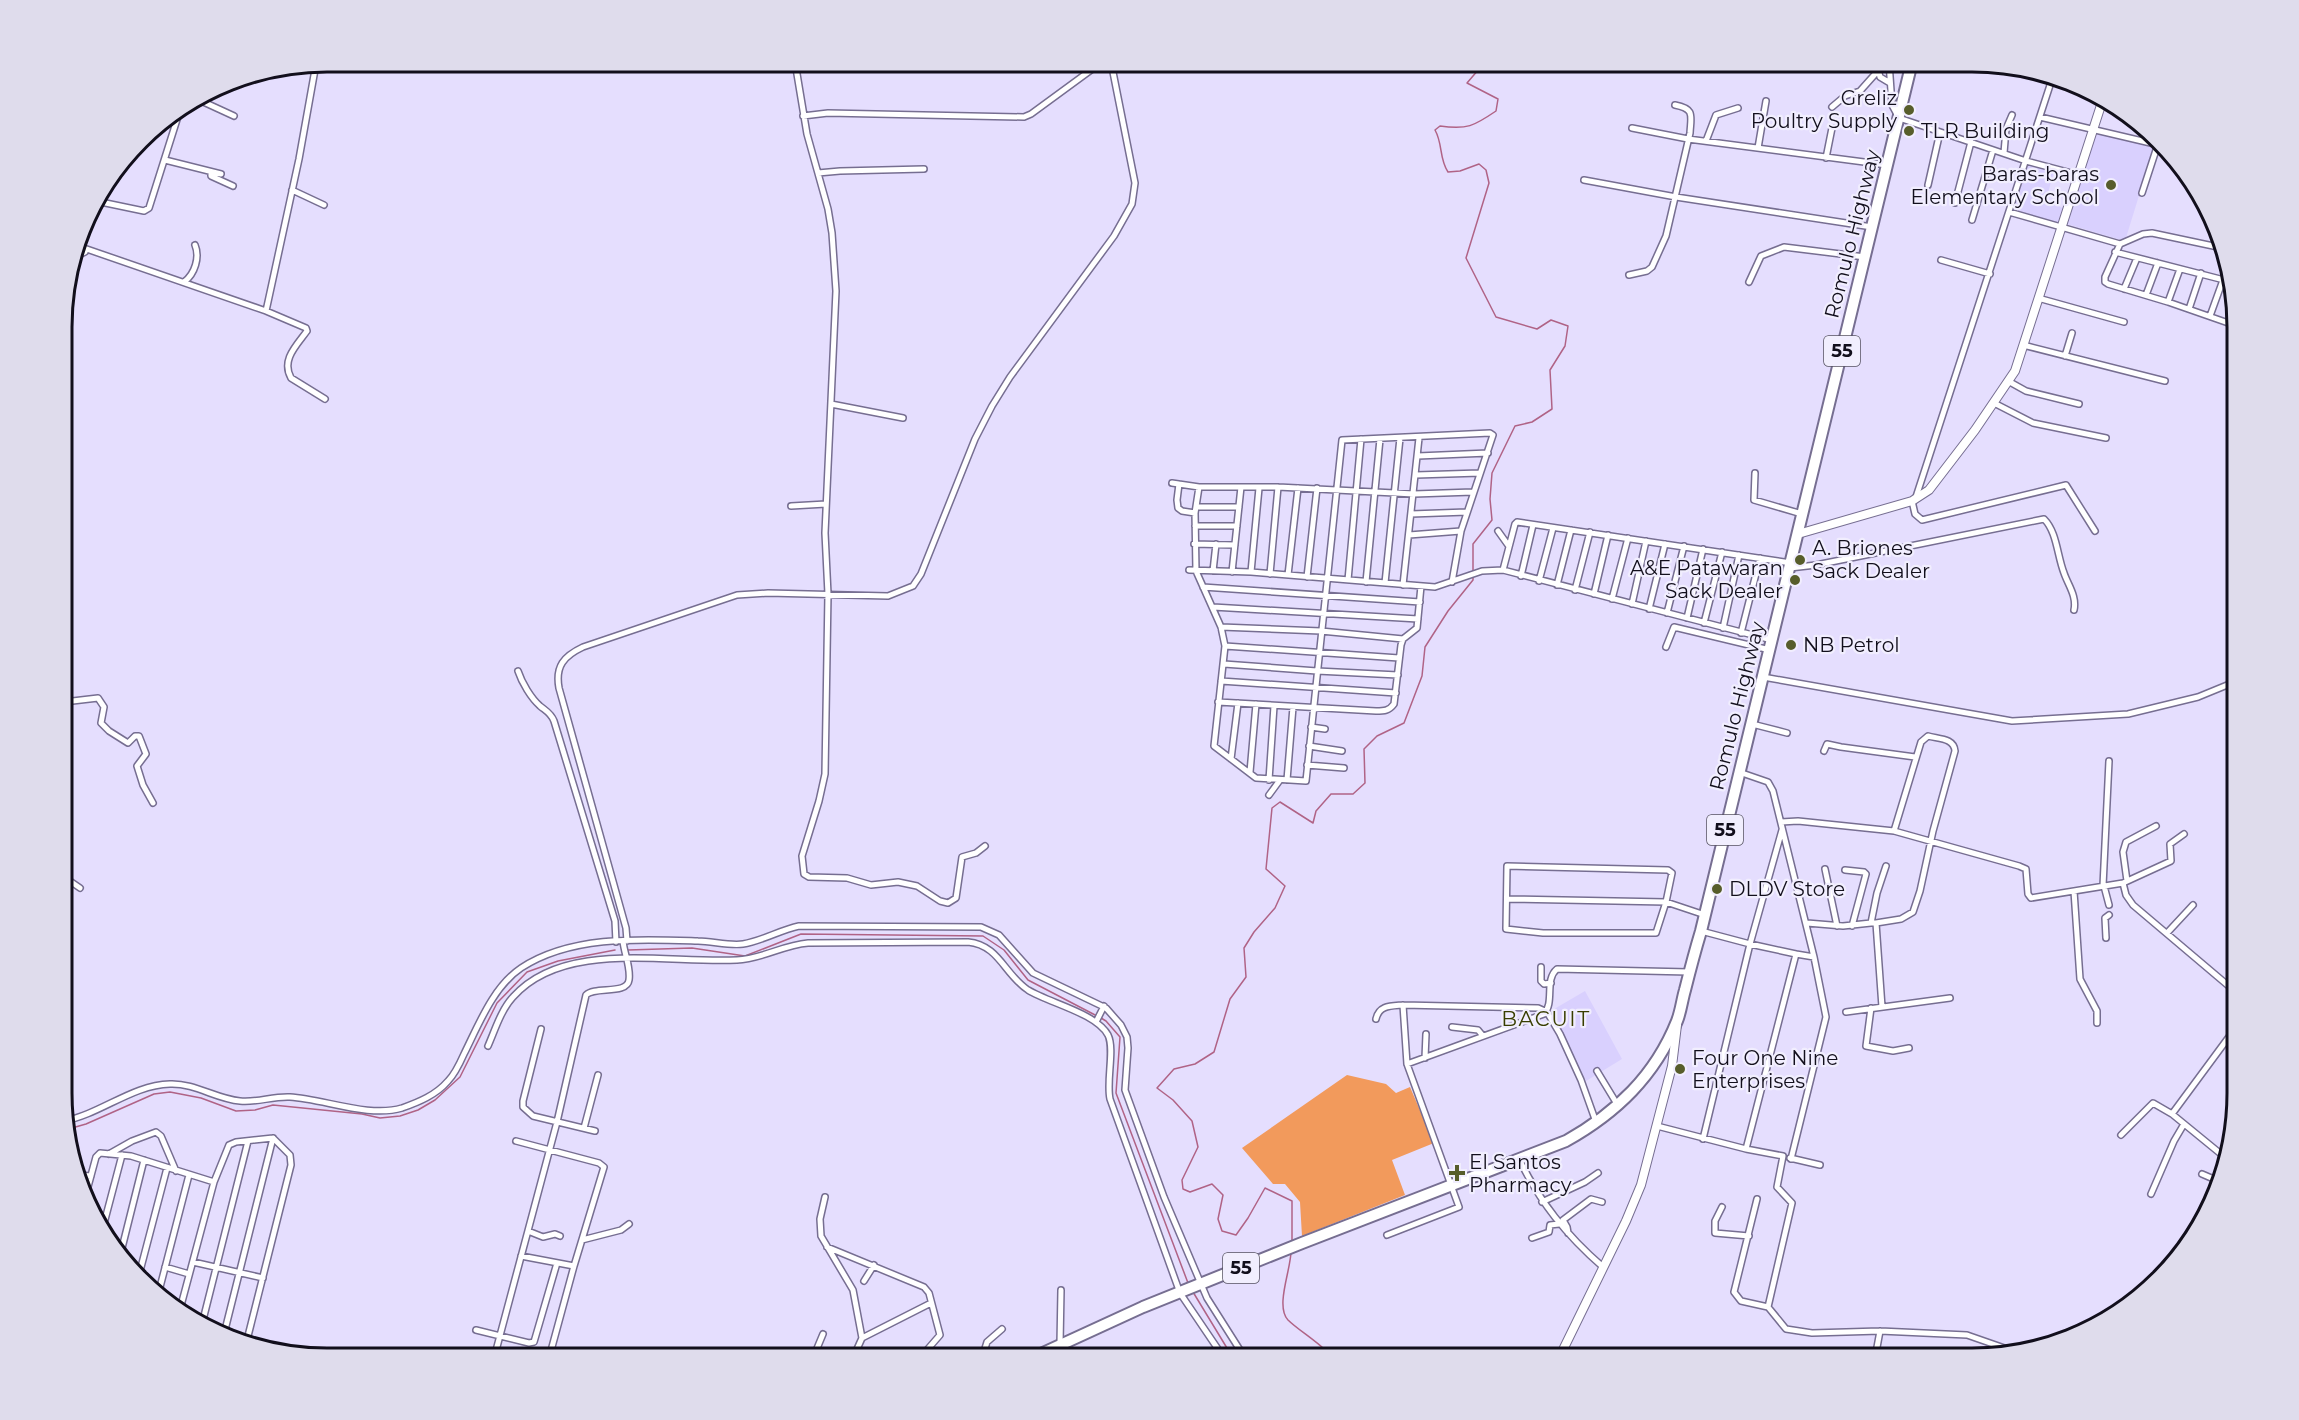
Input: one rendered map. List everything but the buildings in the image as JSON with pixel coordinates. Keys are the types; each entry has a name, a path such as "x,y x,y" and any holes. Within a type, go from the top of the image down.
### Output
{"highway":[{"name":"Romulo Highway","path":"1052,1348 1143,1307 1284,1250 1566,1141 1596,1124 1618,1106 1643,1080 1662,1051 1677,1020 1701,932 1910,72"}],"street":[{"path":"797,72 804,116 828,209 836,291 826,504 828,594 825,774 802,856 804,874 809,877 856,880 871,885 898,882 916,886 943,903 951,903 956,898 963,855 974,853 984,846"},
{"path":"804,116 828,112 1024,117 1088,72"},
{"path":"622,941 626,928 558,688 559,668 571,654 583,647 731,596 768,593 888,596 908,589 916,582 975,439 992,406 1010,377 1114,236 1132,204 1135,183 1113,72"},
{"path":"1832,107 1845,96 1860,91 1877,72 1880,77 1890,83"},
{"path":"1889,72 1892,105 1899,118 2026,161 2079,175"},
{"path":"266,311 314,73"},
{"path":"2050,85 1914,501 1915,514 1922,520 2066,486 2095,531"},
{"path":"1758,148 1766,101"},
{"path":"205,103 234,116"},
{"path":"1629,275 1647,271 1652,267 1666,236 1688,139 1691,115 1689,109 1675,105"},
{"path":"1798,534 1914,501 1929,490 1994,403 2015,371 2100,107"},
{"path":"1706,141 1716,115 1738,108"},
{"path":"2004,153 2006,129 2013,115"},
{"path":"2040,117 2149,144"},
{"path":"104,203 144,211 148,209 177,122"},
{"path":"1632,128 1688,139 1887,165"},
{"path":"1826,158 1832,128"},
{"path":"1928,186 1940,132"},
{"path":"1955,203 1971,142"},
{"path":"1972,220 1993,150"},
{"path":"2142,193 2155,150"},
{"path":"165,160 221,174"},
{"path":"818,173 924,169"},
{"path":"211,172 211,176 233,186"},
{"path":"1584,180 1676,197 1872,227"},
{"path":"292,190 324,205"},
{"path":"2009,212 2120,244"},
{"path":"2213,246 2152,233 2143,234 2120,244 2105,276 2105,282 2227,322"},
{"path":"184,282 189,278 194,266 197,255 195,244"},
{"path":"1749,282 1761,256 1784,247 1865,257"},
{"path":"85,248 266,311 306,328 288,359 289,375 325,399"},
{"path":"2115,252 2222,279"},
{"path":"2124,290 2137,258"},
{"path":"1941,260 1990,274"},
{"path":"2146,295 2158,263"},
{"path":"2168,302 2180,268"},
{"path":"2189,309 2201,273"},
{"path":"2210,316 2224,286"},
{"path":"2038,298 2124,322"},
{"path":"2065,356 2072,333"},
{"path":"2023,345 2165,381"},
{"path":"2008,381 2026,391 2079,404"},
{"path":"1994,403 2033,423 2106,438"},
{"path":"831,404 903,418"},
{"path":"1199,487 1194,544 1196,570 1221,627 1225,646 1214,746 1256,778 1306,781 1324,594 1341,442 1344,439 1419,438 1490,433 1493,438 1461,531 1452,582"},
{"path":"1385,583 1400,438"},
{"path":"1403,585 1419,438"},
{"path":"1348,580 1361,439"},
{"path":"1366,582 1380,439"},
{"path":"1418,456 1488,453"},
{"path":"1416,475 1480,473"},
{"path":"1755,473 1754,501 1803,514"},
{"path":"1172,483 1199,487 1317,488 1414,494 1473,492"},
{"path":"1179,484 1177,500 1178,508 1182,511 1239,507"},
{"path":"1270,574 1278,487"},
{"path":"1232,572 1240,488"},
{"path":"1251,572 1258,488"},
{"path":"1288,575 1298,488"},
{"path":"1307,577 1317,488"},
{"path":"791,506 826,504"},
{"path":"1411,514 1467,512"},
{"path":"1503,570 1508,544 1516,523 1684,546 1791,565 1816,565 2044,519 2049,524 2073,595 2074,610"},
{"path":"1521,576 1533,525"},
{"path":"1195,526 1237,526"},
{"path":"1539,581 1553,528"},
{"path":"1557,585 1571,530"},
{"path":"1409,535 1461,531"},
{"path":"1498,531 1508,544"},
{"path":"1575,590 1590,532"},
{"path":"1594,594 1608,535"},
{"path":"1612,599 1628,538"},
{"path":"1632,604 1646,541"},
{"path":"1194,544 1234,544"},
{"path":"1213,571 1216,544"},
{"path":"1649,609 1665,544"},
{"path":"1667,613 1684,546"},
{"path":"1687,618 1703,549"},
{"path":"1704,623 1722,552"},
{"path":"1723,628 1739,555"},
{"path":"1741,633 1760,558"},
{"path":"1189,570 1251,572 1435,587 1482,571 1503,570 1741,633 1771,645"},
{"path":"1203,586 1420,602"},
{"path":"1218,702 1313,709 1385,711 1394,704 1403,639 1417,628 1421,586"},
{"path":"1213,607 1418,619"},
{"path":"1221,627 1321,631 1403,639"},
{"path":"1666,647 1674,627 1771,645"},
{"path":"1225,646 1399,658"},
{"path":"1224,664 1398,675"},
{"path":"497,1348 557,1122 586,995 591,991 615,989 629,981 622,941 554,721 550,712 532,697 518,671"},
{"path":"1763,677 2012,721 2128,714 2198,697 2227,685"},
{"path":"1221,681 1396,693"},
{"path":"72,701 98,698 104,707 101,721 104,727 128,743 135,736 139,736 146,754 137,766 143,785 153,803"},
{"path":"1231,759 1238,703"},
{"path":"1250,772 1256,704"},
{"path":"1269,780 1274,706"},
{"path":"1287,780 1293,707"},
{"path":"1752,724 1787,734"},
{"path":"1311,727 1325,729"},
{"path":"1807,923 1852,926 1901,920 1913,912 1955,748 1948,741 1928,736 1920,742 1894,831"},
{"path":"1824,751 1830,743 1841,747 1915,757"},
{"path":"1309,746 1342,751"},
{"path":"2109,761 2104,886 2109,905"},
{"path":"1307,765 1344,768"},
{"path":"1739,772 1768,782 1773,791 1807,923 1826,1017 1791,1158"},
{"path":"1252,785 1256,778"},
{"path":"1269,795 1280,780"},
{"path":"1781,822 1798,821 1894,831 2024,867 2027,873 2028,894 2031,898 2125,882 2171,861 2170,844 2184,834"},
{"path":"2156,826 2126,842 2123,852 2126,895 2133,905 2227,984"},
{"path":"1703,1139 1750,944 1782,829"},
{"path":"1507,866 1670,870 1672,873 1666,902 1658,932 1654,934 1543,933 1506,929 1507,866"},
{"path":"1882,1007 1873,923 1877,893 1886,866"},
{"path":"1825,869 1837,926"},
{"path":"1845,870 1866,874 1852,926"},
{"path":"72,882 80,888"},
{"path":"2074,891 2080,979 2097,1011 2097,1023"},
{"path":"1506,899 1666,902 1705,915"},
{"path":"2167,933 2193,905"},
{"path":"2106,938 2105,918 2109,915"},
{"path":"74,1118 87,1115 146,1087 169,1084 183,1084 242,1101 287,1097 375,1110 400,1108 423,1100 438,1091 451,1079 493,997 519,969 539,958 569,948 622,941 699,941 741,944 783,929 799,926 981,927 999,935 1033,973 1115,1015 1127,1036 1125,1090 1164,1197 1199,1285 1238,1348"},
{"path":"1701,932 1814,957"},
{"path":"489,1046 512,998 533,978 567,966 626,958 735,961 754,958 792,945 808,943 974,943 990,949 1012,976 1028,990 1097,1021 1107,1033 1110,1040 1108,1090 1110,1099 1182,1292 1218,1348"},
{"path":"1746,1149 1796,954"},
{"path":"1541,967 1541,981 1544,984 1551,983"},
{"path":"1596,1124 1581,1080 1560,1034 1546,1012 1552,975 1557,969 1689,972"},
{"path":"1846,1012 1950,998"},
{"path":"1376,1019 1377,1012 1382,1008 1403,1005 1529,1008 1546,1012"},
{"path":"1387,1235 1458,1208 1453,1185 1419,1101 1407,1064 1403,1005"},
{"path":"1097,1021 1103,1008"},
{"path":"1871,1008 1866,1046 1893,1051 1909,1048"},
{"path":"1407,1064 1546,1012"},
{"path":"1564,1348 1634,1205 1672,1066 1677,1020"},
{"path":"1452,1028 1478,1029 1483,1036"},
{"path":"541,1029 522,1104 528,1113 595,1131"},
{"path":"1425,1058 1426,1034"},
{"path":"2172,1114 2227,1040"},
{"path":"1597,1071 1618,1106"},
{"path":"584,1128 598,1075"},
{"path":"2121,1135 2150,1104 2158,1104 2220,1153"},
{"path":"2151,1194 2184,1124"},
{"path":"1657,1125 1703,1139 1820,1166"},
{"path":"109,1154 132,1141 156,1132 161,1136 176,1171"},
{"path":"182,1302 214,1182 229,1145 236,1142 273,1138"},
{"path":"226,1327 273,1138"},
{"path":"248,1335 291,1165 290,1155 273,1138"},
{"path":"203,1316 248,1141"},
{"path":"516,1141 599,1163 603,1167 573,1266 552,1348"},
{"path":"89,1184 97,1154 122,1155 144,1160 214,1182"},
{"path":"105,1219 122,1155"},
{"path":"1768,1307 1791,1208 1791,1201 1777,1186 1783,1156"},
{"path":"1519,1159 1542,1202 1558,1224 1603,1267"},
{"path":"123,1245 144,1160"},
{"path":"141,1267 167,1168"},
{"path":"1542,1202 1585,1182 1598,1173"},
{"path":"2202,1174 2212,1178"},
{"path":"160,1286 189,1175"},
{"path":"86,1176 91,1176"},
{"path":"825,1197 819,1230 853,1290 862,1338 858,1348"},
{"path":"1568,1233 1563,1220 1591,1199 1602,1202"},
{"path":"1757,1199 1734,1292 1741,1301 1768,1307 1786,1329 1830,1333 1880,1331 1967,1335 2000,1346"},
{"path":"1722,1208 1715,1221 1715,1233 1749,1236"},
{"path":"582,1240 621,1230 629,1224"},
{"path":"1532,1238 1549,1232 1550,1225 1558,1224"},
{"path":"528,1231 543,1237 557,1234 560,1236"},
{"path":"827,1246 924,1287 929,1293 940,1335 929,1348"},
{"path":"521,1256 573,1266"},
{"path":"193,1262 263,1278"},
{"path":"476,1330 529,1343 535,1341 557,1263"},
{"path":"864,1281 874,1265"},
{"path":"165,1267 189,1274"},
{"path":"1060,1344 1061,1290"},
{"path":"862,1338 932,1303"},
{"path":"985,1348 987,1342 1002,1329"},
{"path":"1877,1348 1880,1331"},
{"path":"817,1348 823,1334"}],"shaded area":[{"name":"Baras-baras Elementary School","path":"2095,132 2154,149 2125,241 2067,224"},
{"path":"2028,164 2054,170 2046,201 2065,209 2060,224 2014,210"},
{"path":"1585,991 1622,1059 1586,1081 1549,1012"},
{"path":"1347,1075 1386,1084 1396,1093 1410,1087 1434,1143 1392,1160 1405,1195 1302,1236 1300,1202 1285,1184 1273,1184 1242,1148"}],"waterway":[{"path":"1292,1243 1292,1201 1265,1188 1236,1235 1222,1231 1218,1219 1223,1195 1212,1184 1190,1192 1183,1189 1182,1180 1198,1147 1192,1121 1173,1100 1157,1088 1174,1069 1195,1064 1214,1052 1230,999 1246,977 1244,948 1254,932 1275,908 1285,886 1266,869 1272,808 1280,802 1313,823 1316,811 1331,794 1353,794 1365,783 1364,749 1377,736 1404,723 1422,676 1425,647 1448,611 1473,580 1473,544 1492,520 1490,499 1492,473 1515,426 1532,422 1552,409 1550,370 1565,346 1568,326 1551,320 1537,329 1496,317 1466,258 1489,183 1486,170 1479,164 1460,171 1448,172 1443,162 1435,130 1440,126 1470,126 1496,111 1498,99 1467,83 1476,72"},
{"path":"628,950 692,948 745,956 801,934 983,936 1004,950 1028,980 1097,1016"},
{"path":"74,1127 154,1094 170,1092 201,1098 236,1111 255,1110 273,1105 380,1118 400,1116 418,1110 435,1100 460,1077 497,1003 527,972 558,961 615,950"},
{"path":"1101,1018 1120,1037 1116,1093 1188,1283"},
{"path":"1291,1251 1283,1297 1284,1314 1288,1320 1323,1348"},
{"path":"1193,1292 1227,1348"}],"place":[{"name":"Greliz Poultry Supply","path":"1909,110"},
{"name":"TLR Building","path":"1909,131"},
{"name":"Baras-baras Elementary School","path":"2111,185"},
{"name":"A. Briones Sack Dealer","path":"1800,560"},
{"name":"A&E Patawaran Sack Dealer","path":"1795,580"},
{"name":"NB Petrol","path":"1791,645"},
{"name":"DLDV Store","path":"1717,889"},
{"name":"Four One Nine Enterprises","path":"1680,1069"},
{"name":"El Santos Pharmacy","path":"1457,1173"}],"district":[{"name":"BACUIT","path":"1546,1019"}]}
